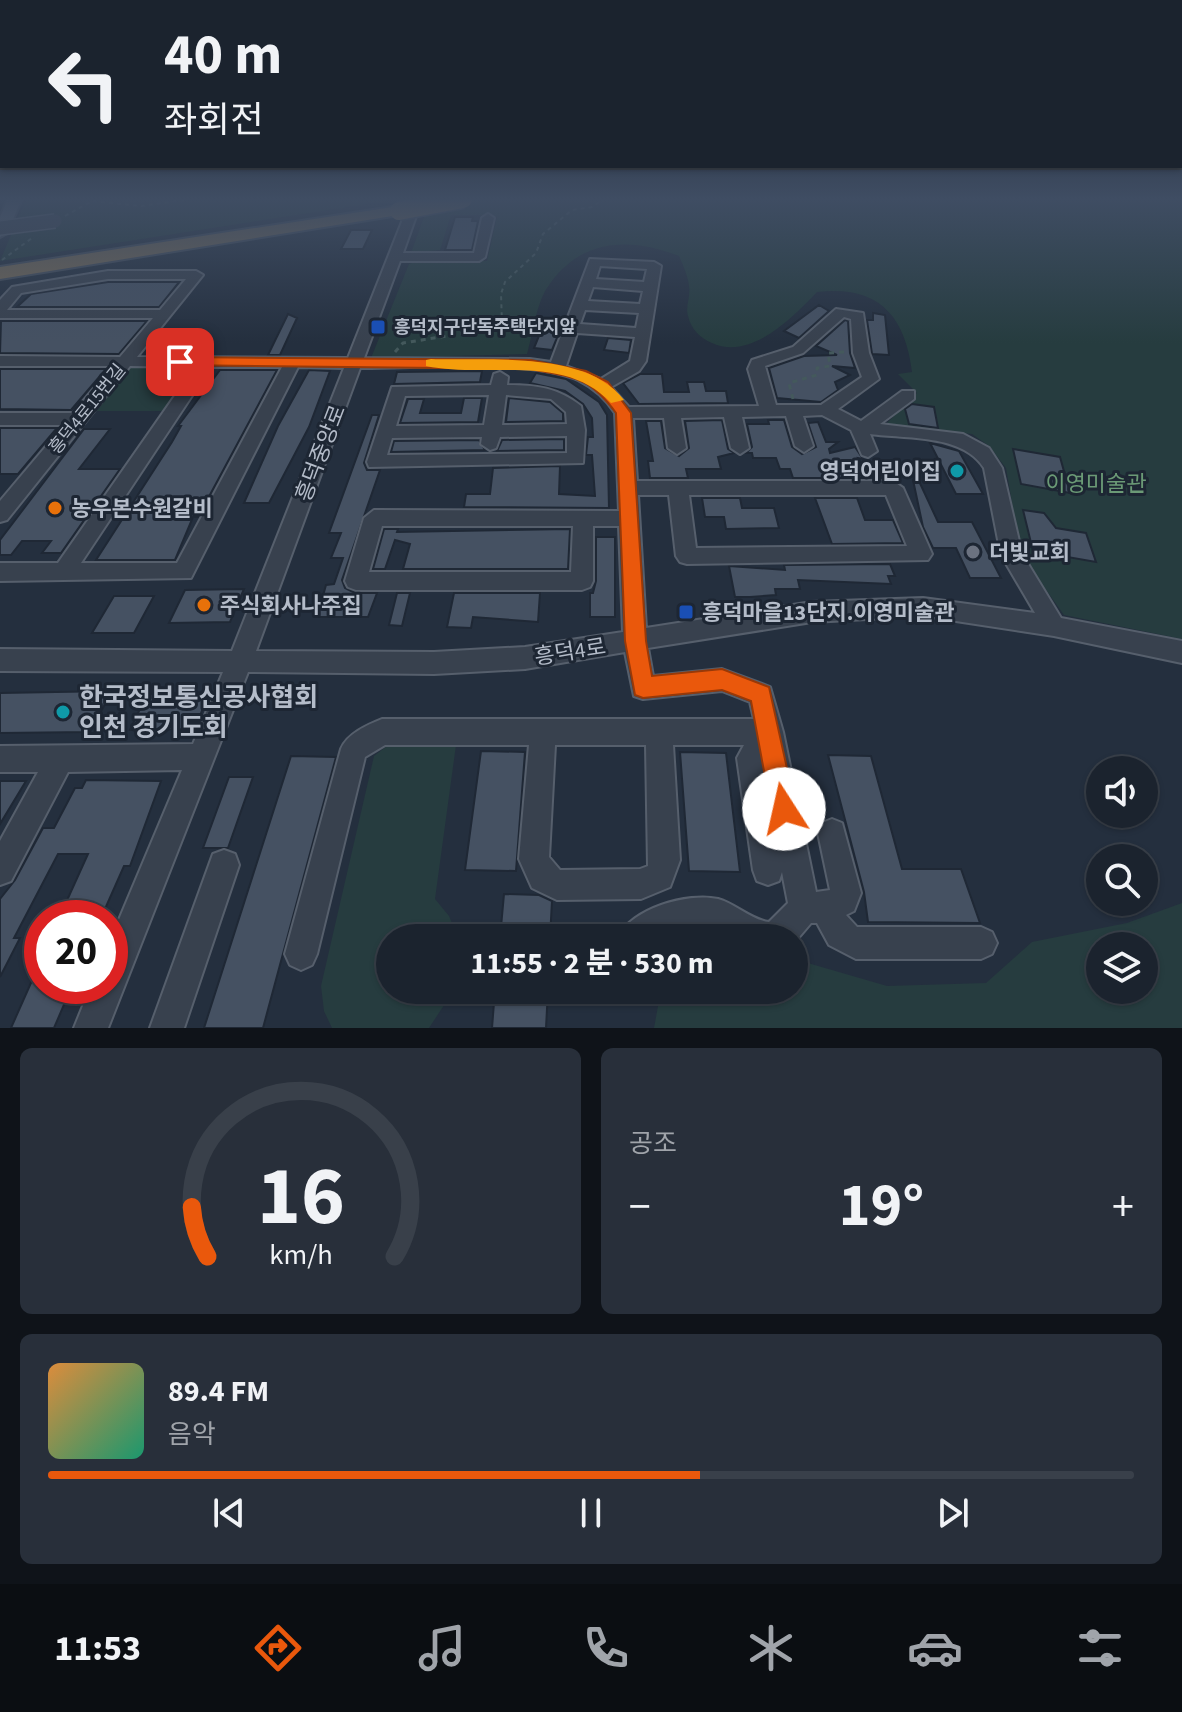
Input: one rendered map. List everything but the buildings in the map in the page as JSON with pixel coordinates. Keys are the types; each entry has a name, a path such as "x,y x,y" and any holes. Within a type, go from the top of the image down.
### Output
{"highway":[{"path":"1,266 135,247"}],"street":[{"name":"흥덕중앙로","path":"128,936 240,661 400,247"},
{"path":"397,257 479,257 481,247"},
{"path":"557,368 595,262 654,266 643,333 633,368 602,385"},
{"name":"흥덕4로15번길","path":"0,311 17,290 108,275 196,275 0,515"},
{"path":"588,283 651,287"},
{"path":"581,305 647,309"},
{"path":"0,311 165,314"},
{"path":"768,408 756,369 758,363 798,350 841,312 858,316 861,352 871,379 825,410"},
{"path":"573,328 643,333"},
{"path":"0,361 502,363 557,368 602,385 624,413 635,641 643,688 722,680 761,695 816,907 845,940 856,943 981,943"},
{"path":"64,572 206,362"},
{"path":"0,572 183,572 293,362"},
{"path":"487,460 502,363"},
{"path":"498,390 556,395 575,410 576,459 376,462 398,391 498,390"},
{"path":"908,395 868,424 868,428 963,440 983,452 993,468 1012,555 1054,626"},
{"path":"624,413 732,412 768,408 825,410 858,427 868,451"},
{"path":"793,411 804,446"},
{"path":"672,412 677,448"},
{"path":"732,412 740,448"},
{"path":"0,419 79,419"},
{"path":"385,432 576,430"},
{"path":"0,488 22,488"},
{"path":"628,488 678,488 893,488 921,554 687,556 678,488"},
{"path":"583,519 582,581 356,581 374,518 630,519"},
{"name":"흥덕4로","path":"0,660 434,663 525,658 812,612 923,607 1054,626 1182,652"},
{"path":"543,730 534,859 543,877 557,885 641,884 659,876 665,860 659,732"},
{"path":"301,954 354,749 382,732 659,732 771,740"},
{"path":"768,870 750,758 771,740"},
{"path":"0,759 201,757"},
{"path":"0,870 61,758"},
{"path":"793,924 816,907 843,900 846,893 832,833"},
{"path":"167,1028 224,865"},
{"path":"662,924 716,914 734,924"},
{"path":"91,1028 101,1004"}],"path":[{"path":"1,266 24,247"},
{"path":"389,362 403,343 495,328 502,323 500,293 507,278 522,270 541,247"},
{"path":"768,408 793,404 789,383 817,375 817,368 830,366 828,353 861,352"}],"green space":[{"path":"6,247 90,247 0,261"},
{"path":"413,247 441,247 440,250 411,253"},
{"path":"490,247 603,247 574,260 547,288 537,311 527,354 371,358 409,264 420,260 487,261"},
{"name":"이영미술관","path":"646,247 1182,247 1182,639 1064,615 1021,555 1006,468 989,446 972,434 884,426 917,393 898,374 912,372 903,334 895,319 872,299 856,293 817,292 770,334 741,346 727,347 712,343 691,325 687,312 688,282 679,256"},
{"path":"197,367 167,411 94,411 129,368"},
{"path":"456,745 435,899 452,924 376,924 376,1004 445,1004 429,1028 332,1028 324,1011 321,986 374,756 387,746"},
{"path":"1182,903 1182,1028 654,1028 658,1004 808,1004 808,963 887,986 986,983 1032,942 1158,916 1158,912"}],"slow traffic":[{"path":"431,363 530,364 557,368 581,374 602,385 616,400"}],"place":[{"name":"흥덕지구단독주택단지앞","path":"378,327"},
{"name":"영덕어린이집","path":"957,471"},
{"name":"농우본수원갈비","path":"55,508"},
{"name":"더빛교회","path":"973,552"},
{"name":"주식회사나주집","path":"204,605"},
{"name":"흥덕마을13단지.이영미술관","path":"686,612"},
{"name":"한국정보통신공사협회 인천 경기도회","path":"63,712"}],"route":[{"path":"180,362 530,364 581,374 602,385 624,413 635,641 643,688 722,680 761,695 784,809"}]}
